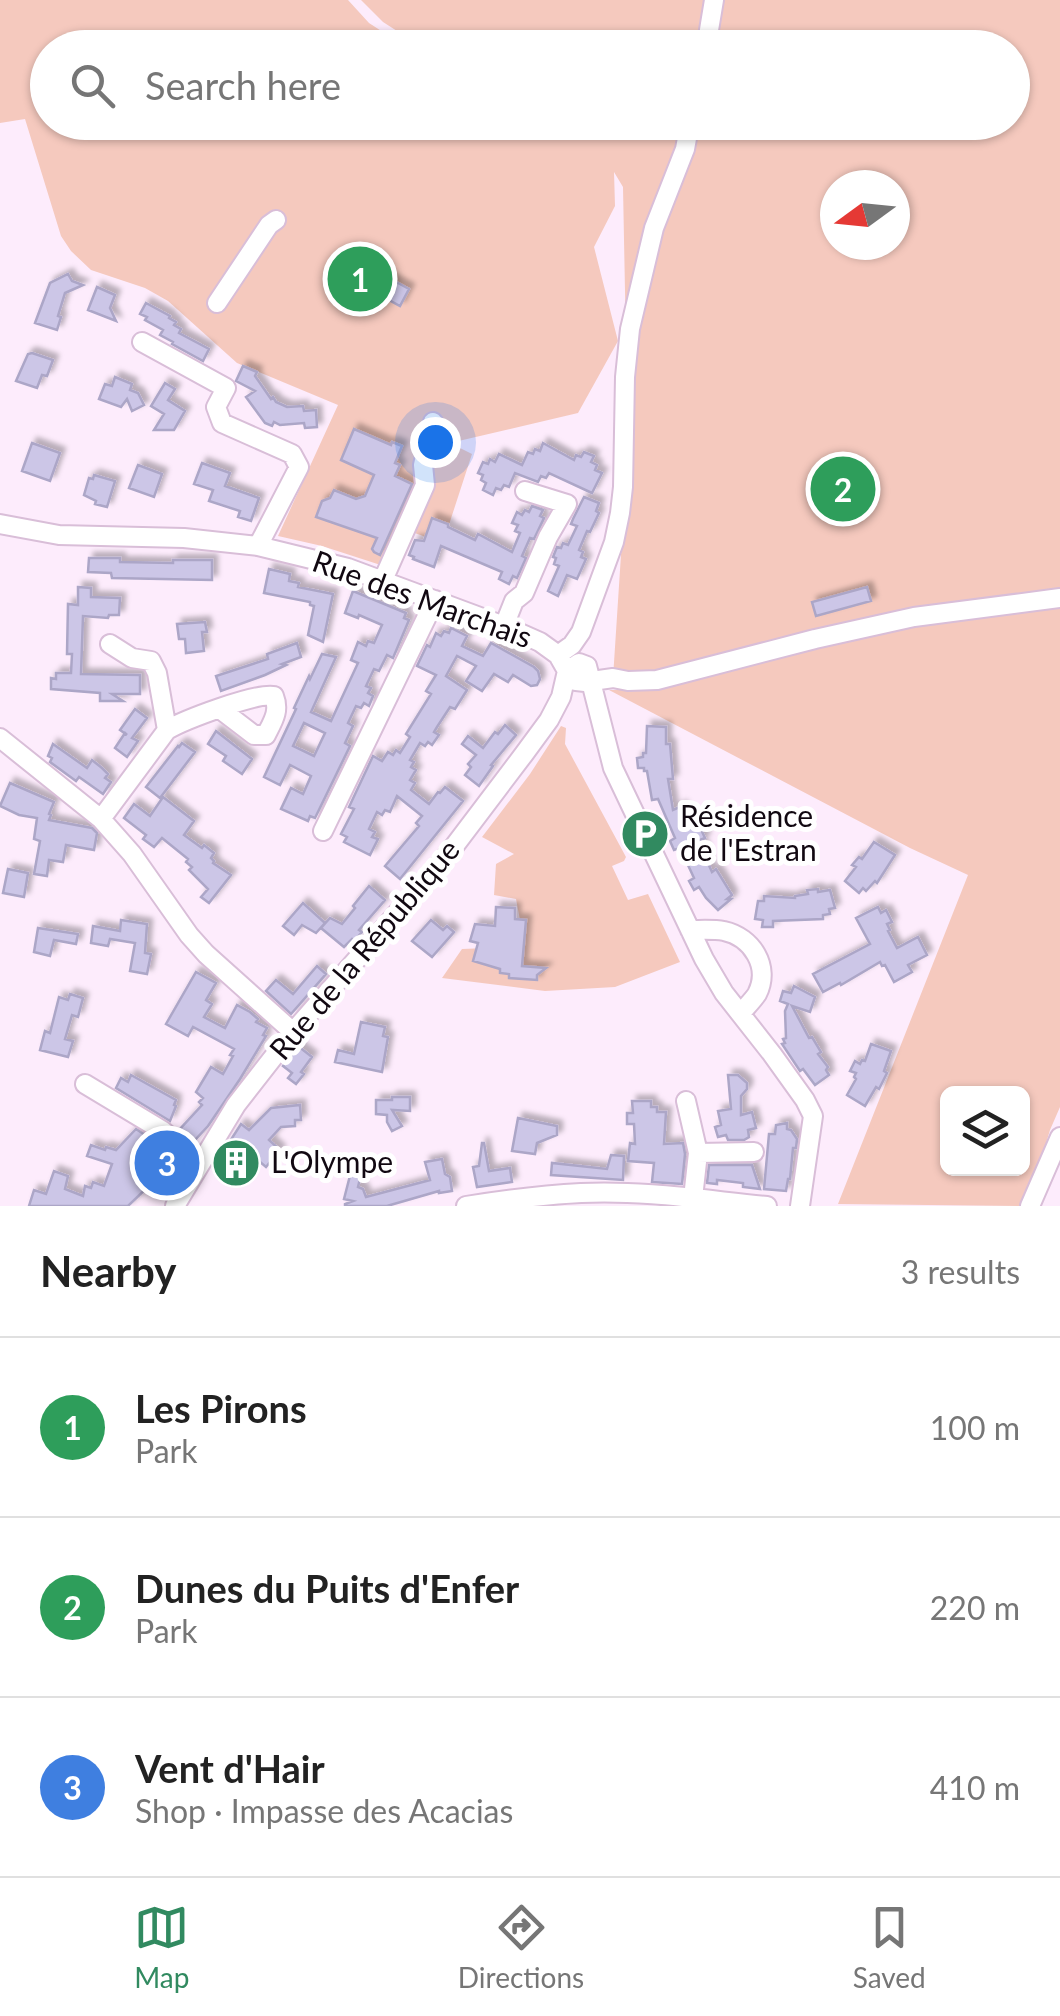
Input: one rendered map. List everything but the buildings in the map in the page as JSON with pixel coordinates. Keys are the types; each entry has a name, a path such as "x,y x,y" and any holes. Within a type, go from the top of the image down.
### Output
{"street":[{"path":"709,30 714,0"},
{"name":"Rue de la République","path":"175,1206 236,1105 293,1032 443,860 549,720 561,697 563,663 580,632 614,542 623,487 630,329 654,228 687,140"},
{"path":"217,303 276,220"},
{"path":"142,342 226,388 216,407 222,423 292,454 299,466 258,546"},
{"path":"382,580 425,485 423,465 432,422"},
{"path":"504,626 514,601 524,594 566,504 525,491"},
{"name":"Rue des Marchais","path":"0,524 58,535 184,538 258,546 348,568 540,642 563,663 587,666 589,681"},
{"path":"800,1206 813,1116 724,993 690,930 614,768 589,681 657,680 914,617 1060,598"},
{"path":"323,831 435,600"},
{"path":"110,644 132,658 151,660 167,730"},
{"name":"Rue de la République","path":"561,697 589,681"},
{"path":"101,820 167,730 220,709"},
{"path":"0,738 101,820 132,854 206,954 293,1032"},
{"path":"690,930 726,931 745,941 758,955 762,972 758,993 741,1013"},
{"path":"86,1084 163,1130 200,1164"},
{"path":"686,1101 698,1152 693,1198"},
{"path":"1030,1206 1060,1137"},
{"path":"698,1152 754,1152"},
{"path":"466,1206 584,1193 656,1194 767,1206"}],"shaded area":[{"path":"0,0 348,0 380,30 30,30 30,135 25,119 0,123"},
{"path":"361,0 1060,0 1060,1107 1027,1206 838,1204 968,875 609,690 634,690 613,678 628,447 623,187 614,172 615,206 594,247 618,341 578,413 450,443 472,454 443,543 409,531 396,570 278,536 338,405 237,363 168,301 145,288 91,270 61,236 31,140 1030,140 1030,30 395,30"},
{"path":"561,726 566,728 565,744 626,857 612,866 628,900 648,894 680,962 615,987 545,991 442,978 462,949 487,948 520,920 516,899 494,895 496,864 514,854 482,837"}],"place":[{"name":"Les Pirons","path":"360,279"},
{"name":"Dunes du Puits d'Enfer","path":"843,489"},
{"name":"Résidence de l'Estran","path":"645,834"},
{"name":"Vent d'Hair","path":"167,1163"},
{"name":"L'Olympe","path":"236,1163"}]}
